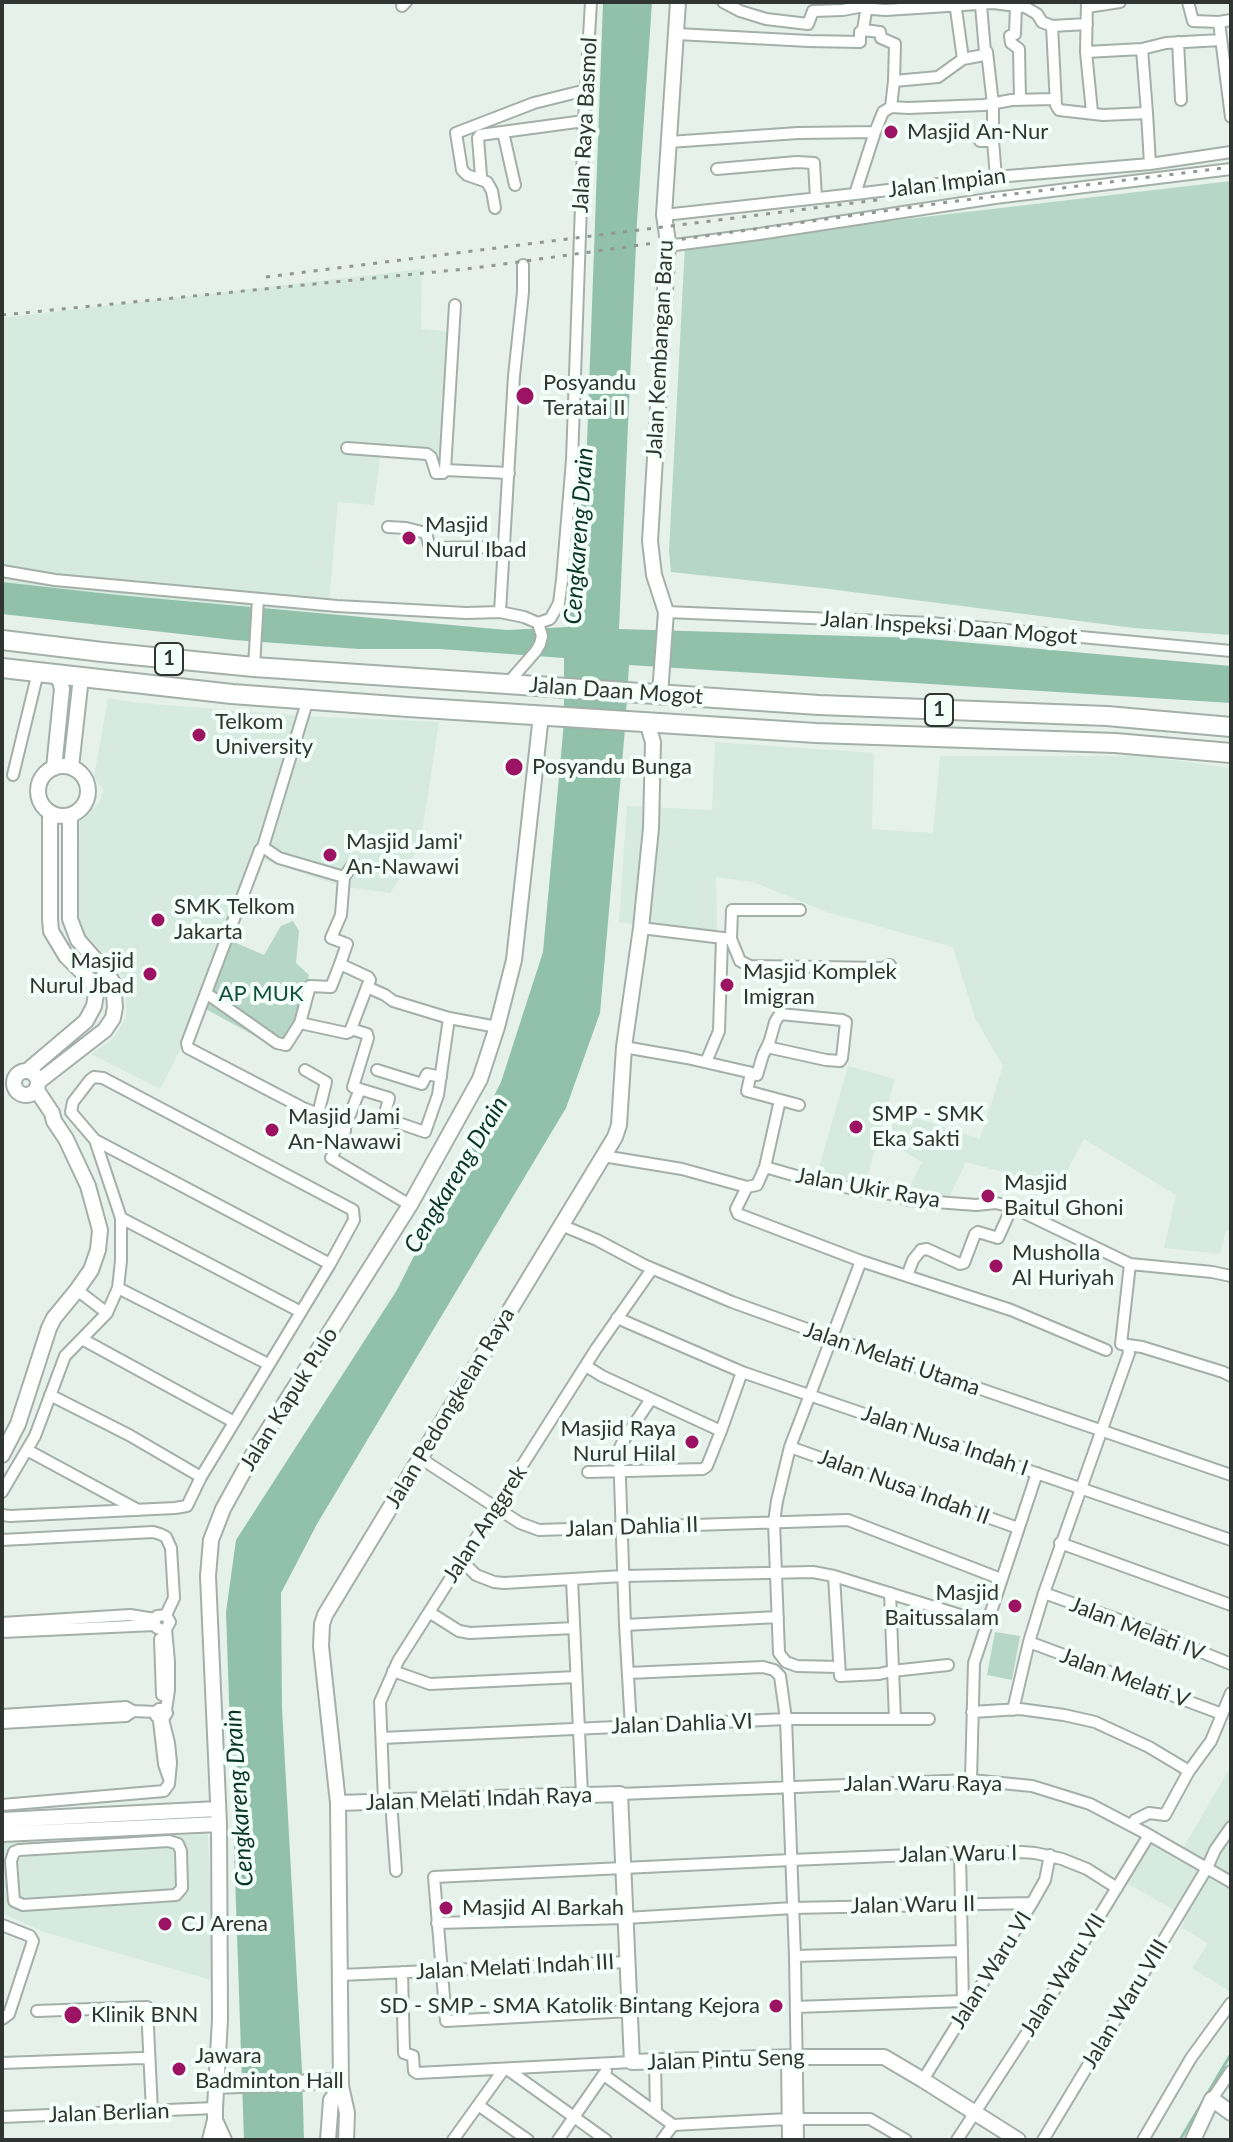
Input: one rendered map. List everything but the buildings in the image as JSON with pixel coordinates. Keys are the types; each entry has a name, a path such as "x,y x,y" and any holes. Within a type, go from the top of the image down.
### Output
{"highway":[{"name":"Jalan Daan Mogot","path":"2,640 83,650 255,658 653,694 819,705 1107,716 1231,727"},
{"path":"81,677 83,650"},
{"name":"Jalan Daan Mogot","path":"2,668 232,694 816,733 1115,743 1231,753"}],"main road":[{"name":"Jalan Kembangan Baru","path":"653,694 662,675 666,617 654,575 650,541 667,246 664,215 676,83 678,2"},
{"path":"46,673 60,681 62,689 54,768"},
{"path":"71,767 81,677"},
{"name":"Jalan Kapuk Pulo","path":"210,2140 218,2085 220,2019 218,1816 208,1576 211,1540 216,1524 256,1449 410,1205 480,1079 497,1027 517,942 551,716"},
{"name":"Jalan Pedongkelan Raya","path":"338,2083 341,1975 338,1803 321,1646 322,1624 615,1137 619,1125 624,1047 651,828 651,722"},
{"path":"71,767 87,784 88,793 82,807 70,815 50,813 39,801 42,777 54,768 71,767"},
{"path":"50,813 51,931 66,956 92,982 96,994 86,1021 21,1074 14,1086 18,1092 34,1088 105,1030 113,1018 113,983 78,940 70,919 70,815"},
{"path":"2,1067 21,1074 34,1074 34,1088 52,1113 88,1186 100,1230 98,1250 91,1270 49,1328 18,1424 2,1455"},
{"path":"620,1794 632,2062"},
{"name":"Jalan Melati Indah Raya","path":"338,1803 620,1794"},
{"path":"2,1820 97,1822 218,1816"},
{"path":"2,1834 97,1822"},
{"name":"Jalan Pintu Seng","path":"632,2062 884,2057 1018,2140"},
{"path":"218,2085 338,2083"},
{"path":"338,2083 347,2113 346,2140"},
{"path":"328,2140 331,2100 338,2083"},
{"path":"1197,2138 1212,2099 1231,2113"},
{"name":"Jalan Kapuk Pulo","path":"215,2114 224,2140"}],"street":[{"name":"Jalan Raya Basmol","path":"508,683 540,644 542,636 539,625 550,619 559,603 562,580 572,445 591,2"},
{"path":"723,2 766,19 808,24 813,11 843,10 868,4"},
{"path":"1036,2 1037,14 1042,22 1052,26 1087,24"},
{"path":"1092,112 1086,52 1087,5 1120,2"},
{"path":"1188,2 1193,21 1231,20"},
{"path":"868,4 872,9 886,10 989,3 1025,7 1037,14"},
{"path":"989,3 985,52 993,104 996,177"},
{"path":"677,34 860,42 868,4"},
{"path":"955,4 963,59"},
{"path":"1016,5 1015,34 1010,36 1011,43 1019,49 1020,100"},
{"path":"1219,22 1231,117"},
{"path":"1052,26 1055,99 1059,110 1103,115 1147,113"},
{"path":"863,30 880,32 881,38 895,44 891,107"},
{"path":"1086,52 1221,40"},
{"path":"1178,42 1181,100"},
{"path":"1142,49 1150,164"},
{"path":"894,81 938,77 963,59 984,55 985,52"},
{"path":"495,208 487,182 462,170 456,133 534,103 586,90"},
{"path":"855,194 883,112 891,107 1055,99"},
{"path":"481,176 479,136 584,121"},
{"path":"503,132 515,185"},
{"path":"669,142 759,135 875,132"},
{"path":"980,141 993,141"},
{"name":"Jalan Impian","path":"664,215 996,177 1150,164 1231,152"},
{"path":"717,169 813,163 816,198"},
{"path":"667,246 995,198 1231,169"},
{"path":"500,612 523,265"},
{"path":"445,470 455,305"},
{"path":"347,448 427,454 431,457 434,472 509,473"},
{"path":"388,527 426,533 430,548 505,547"},
{"path":"2,571 55,580 258,602 466,613 500,612 524,617 539,625"},
{"path":"255,658 258,602"},
{"name":"Jalan Inspeksi Daan Mogot","path":"666,617 931,623 1231,651"},
{"path":"13,775 46,673"},
{"path":"308,699 263,847 187,1043 188,1048 344,1130"},
{"path":"263,847 279,858 344,877"},
{"path":"206,993 277,1043 286,1045 300,1023 310,986 331,987 340,964 347,944 331,938 341,915 344,877 354,863"},
{"path":"706,1062 719,1031 732,910 800,910"},
{"path":"641,928 727,938"},
{"path":"727,938 740,961 750,966 882,968 890,965"},
{"path":"300,1023 349,1032 369,978 340,964"},
{"path":"367,987 393,1001 449,1018 497,1027"},
{"path":"624,1047 757,1075 777,1017 780,1014 846,1022 840,1061 767,1047"},
{"path":"351,1029 368,1037 353,1086 389,1098 384,1118 425,1132 441,1077 449,1018"},
{"path":"305,1070 326,1082 318,1114"},
{"path":"377,1070 422,1084 427,1074 441,1077"},
{"path":"751,1073 747,1091 799,1105"},
{"path":"2,1515 187,1506 201,1477 330,1264 354,1220 353,1210 98,1077 86,1083 71,1107 73,1116 95,1140 330,1264"},
{"path":"360,1089 331,1158 410,1205"},
{"path":"765,1167 780,1100"},
{"path":"2,1492 35,1436 65,1356 107,1313 118,1288 121,1218 95,1140"},
{"path":"603,1156 682,1169 747,1187 736,1209 738,1214 861,1261 1011,1310 1106,1350"},
{"name":"Jalan Ukir Raya","path":"747,1187 757,1185 765,1167 909,1200 976,1205 996,1203 1012,1207 1130,1264 1231,1276"},
{"path":"907,1276 921,1250 927,1249 964,1263 975,1234 978,1232 998,1238 1012,1207"},
{"path":"121,1218 301,1312"},
{"name":"Jalan Melati Utama","path":"561,1225 652,1269 732,1302 1231,1475"},
{"path":"838,1667 797,1666 786,1662 779,1653 774,1522 790,1447 861,1261"},
{"path":"1130,1264 1121,1344 1180,1358 1231,1376"},
{"name":"Jalan Anggrek","path":"396,1871 387,1802 380,1702 393,1671 461,1560 652,1269"},
{"path":"118,1288 268,1364"},
{"path":"77,1290 107,1313"},
{"name":"Jalan Nusa Indah I","path":"617,1318 742,1372 1231,1540"},
{"path":"82,1339 234,1422"},
{"path":"1013,1710 1044,1593 1129,1353 1128,1346"},
{"path":"586,1366 721,1431"},
{"path":"588,1472 703,1469 707,1466 742,1372"},
{"path":"50,1395 129,1435 201,1477"},
{"path":"631,1727 623,1576 621,1445 651,1399"},
{"name":"Jalan Nusa Indah II","path":"790,1447 1018,1528"},
{"path":"27,1450 138,1510"},
{"name":"Jalan Dahlia II","path":"420,1458 520,1523 539,1530 848,1520 1001,1579"},
{"path":"971,1780 974,1663 1037,1473"},
{"path":"2,1540 160,1534 166,1537 171,1548 174,1598 160,1624 169,1690 161,1714 170,1753 168,1787 161,1792 2,1805"},
{"path":"1060,1543 1231,1605"},
{"path":"461,1560 476,1575 494,1582 813,1572 986,1623"},
{"path":"834,1576 840,1676 948,1665"},
{"path":"572,1579 582,1795"},
{"path":"890,1593 895,1719"},
{"name":"Jalan Melati IV","path":"1044,1593 1231,1664"},
{"path":"429,1612 459,1631 470,1633 574,1628"},
{"path":"2,1623 130,1615 160,1624"},
{"path":"625,1625 778,1617"},
{"path":"2,1632 160,1624"},
{"name":"Jalan Melati V","path":"1029,1642 1222,1714"},
{"path":"628,1673 763,1667 774,1670 780,1676 786,1719 796,2007 791,2057 792,2119 788,2140"},
{"path":"393,1671 430,1684 576,1677"},
{"path":"1131,1825 1149,1813 1165,1815 1189,1771 1211,1741 1231,1693"},
{"path":"2,1715 126,1707 133,1711 161,1714"},
{"path":"972,1712 1020,1709 1095,1722 1149,1747 1189,1771"},
{"path":"2,1723 126,1716 133,1711"},
{"name":"Jalan Dahlia VI","path":"382,1738 786,1719 929,1719"},
{"name":"Jalan Waru Raya","path":"620,1794 971,1780 1032,1786 1090,1804 1231,1882"},
{"path":"97,1822 98,1845"},
{"name":"Jalan Waru VIII","path":"1043,2140 1231,1827"},
{"name":"Jalan Waru VII","path":"957,2140 1047,2002 1149,1835"},
{"path":"178,1844 181,1851 181,1891 173,1896 23,1905 14,1901 11,1861 14,1852 24,1848 98,1845 178,1844"},
{"path":"960,1853 964,2014"},
{"name":"Jalan Waru I","path":"437,1923 436,1876 960,1853 1035,1853 1050,1855 1087,1869 1117,1888"},
{"name":"Jalan Waru VI","path":"923,2080 1045,1880 1050,1855"},
{"name":"Jalan Waru II","path":"437,1923 626,1918 793,1908 1032,1903"},
{"path":"437,1923 446,2021 630,2011"},
{"path":"2,1925 30,1936 33,1941 9,2014 2,2019"},
{"path":"795,1956 962,1951"},
{"name":"Jalan Melati Indah III","path":"341,1975 628,1962"},
{"name":"Jalan Melati Indah III","path":"402,1972 404,2053 413,2056 414,2068"},
{"path":"796,2007 963,2001"},
{"path":"1143,2140 1191,2058 1231,2003"},
{"path":"37,2011 147,2008 152,2111"},
{"path":"2,2063 149,2059"},
{"path":"655,2061 656,2113"},
{"name":"Jalan Pintu Seng","path":"414,2068 415,2072 420,2073 632,2062"},
{"path":"558,2140 612,2063"},
{"path":"454,2140 505,2069 606,2140"},
{"path":"1212,2099 1231,2071"},
{"path":"604,2075 673,2125 870,2119 906,2140"},
{"path":"478,2105 528,2140"},
{"name":"Jalan Berlian","path":"2,2117 152,2111 215,2114"},
{"path":"792,2119 798,2140"},
{"path":"662,2140 673,2125"}],"shaded area":[{"path":"422,269 421,329 453,332 447,455 381,449 374,505 338,502 328,613 2,582 2,318"},
{"path":"108,698 303,716 439,722 420,846 390,893 341,886 261,859 202,1007 160,1089 91,1054 112,1040 126,1018 126,991 120,971 84,933 77,908 80,819 99,803 104,790 94,777"},
{"path":"715,742 874,753 872,829 933,833 940,756 1144,756 1231,768 1231,1232 1226,1231 1220,1254 1164,1248 1176,1195 1084,1139 1058,1187 966,1162 949,1198 908,1190 922,1162 887,1141 898,1112 980,1139 1003,1066 975,1018 953,947 827,912 753,882 716,877 717,936 619,922 627,806 712,810"},
{"name":"SMP - SMK Eka Sakti","path":"848,1066 895,1079 864,1188 817,1175"},
{"path":"1231,1766 1231,1992 1192,1968 1208,1943 1182,1928 1186,1917 1125,1882 1150,1840 1178,1857"},
{"path":"208,1834 215,1981 44,1932 2,1913 2,1843"}],"green space":[{"path":"1231,181 1231,635 1134,628 671,572 669,551 685,245"},
{"name":"AP MUK","path":"293,921 299,931 296,963 309,975 296,1024 284,1048 202,1007 227,939 264,955 281,926"},
{"path":"995,1632 1020,1636 1012,1680 987,1675"}],"water":[{"name":"Cengkareng Drain","path":"603,2 652,2 637,222 619,629 917,638 1231,666 1231,703 629,665 600,1013 566,1108 317,1524 281,1593 282,1708 304,2140 244,2140 226,1612 236,1540 397,1290 501,1082 543,952 564,722 564,658 234,640 2,614 2,582 507,630 568,627 587,443"}],"waterway":[{"path":"188,1818 211,1817"},
{"path":"66,1824 82,1823"},
{"path":"1180,2140 1231,2054"}],"railway":[{"path":"2,315 475,268 949,202 1231,167"},
{"path":"266,277 885,199"}],"place":[{"name":"Masjid An-Nur","path":"891,132"},
{"name":"Posyandu Teratai II","path":"525,396"},
{"name":"Masjid Nurul Ibad","path":"409,538"},
{"name":"Telkom University","path":"199,735"},
{"name":"Posyandu Bunga","path":"514,767"},
{"name":"Masjid Jami' An-Nawawi","path":"330,855"},
{"name":"SMK Telkom Jakarta","path":"158,920"},
{"name":"Masjid Nurul Jbad","path":"150,974"},
{"name":"Masjid Komplek Imigran","path":"727,985"},
{"name":"SMP - SMK Eka Sakti","path":"856,1127"},
{"name":"Masjid Jami An-Nawawi","path":"272,1130"},
{"name":"Masjid Baitul Ghoni","path":"988,1196"},
{"name":"Musholla Al Huriyah","path":"996,1266"},
{"name":"Masjid Raya Nurul Hilal","path":"692,1442"},
{"name":"Masjid Baitussalam","path":"1015,1606"},
{"name":"Masjid Al Barkah","path":"446,1908"},
{"name":"CJ Arena","path":"165,1924"},
{"name":"SD - SMP - SMA Katolik Bintang Kejora","path":"776,2006"},
{"name":"Klinik BNN","path":"73,2015"},
{"name":"Jawara Badminton Hall","path":"179,2069"}]}
